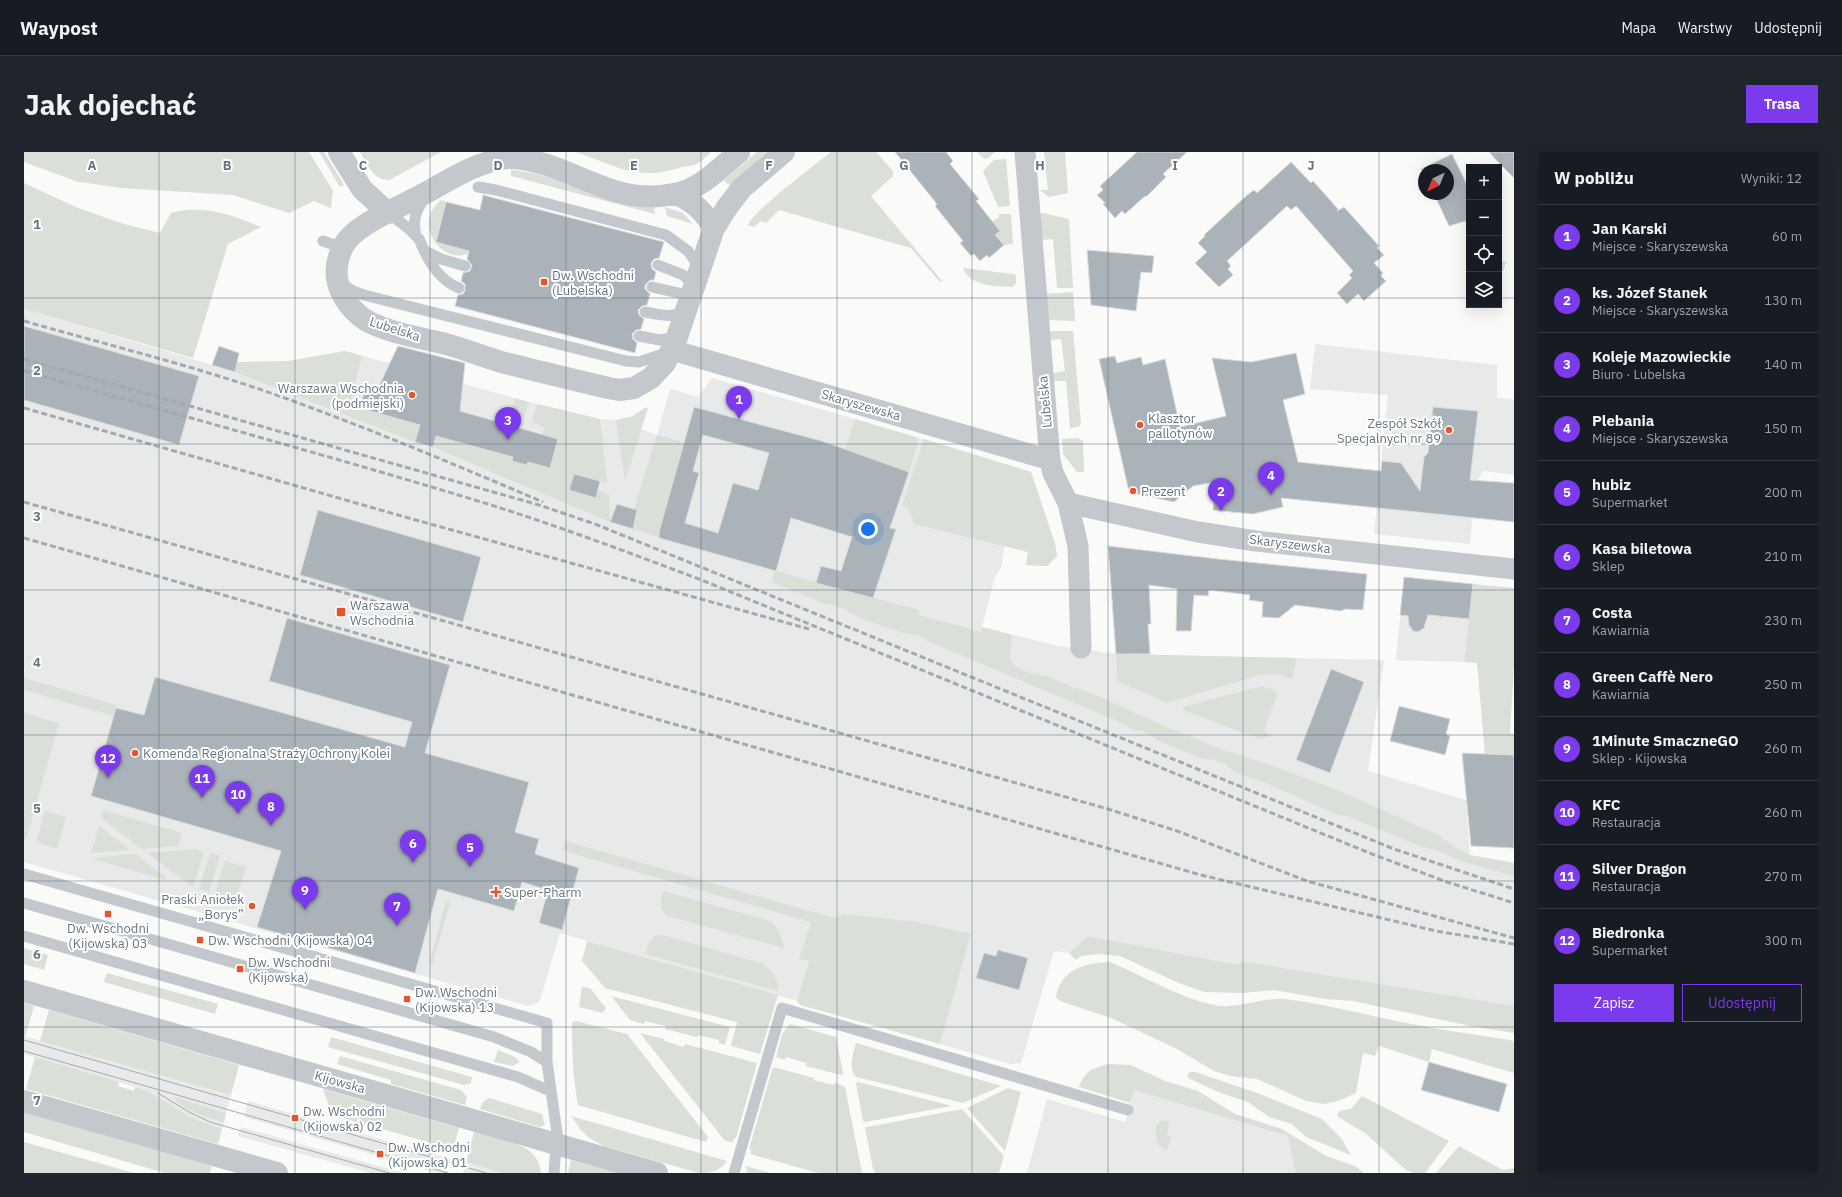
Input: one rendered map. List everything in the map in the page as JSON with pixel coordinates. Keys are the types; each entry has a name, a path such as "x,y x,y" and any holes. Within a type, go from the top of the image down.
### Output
{"street":[{"path":"339,152 362,189 388,213"},
{"name":"Lubelska","path":"739,152 705,181 676,194 640,196 611,189 530,160 507,158 489,162 473,168 432,189 359,229 350,237 333,245 337,263 337,278 342,293 349,305 363,318 376,325 451,345 498,360 614,389 626,390 634,388 651,378 666,364 675,344 714,228 733,198 742,188 784,152"},
{"name":"Lubelska","path":"1025,152 1050,460 1053,473 1068,503 1078,546 1081,648"},
{"name":"Lubelska","path":"676,194 689,199 698,206 714,228"},
{"name":"Skaryszewska","path":"675,344 762,376 1050,460"},
{"name":"Skaryszewska","path":"1068,503 1198,532 1514,569"},
{"name":"Kijowska","path":"24,991 657,1173"},
{"path":"24,1101 277,1173"}],"lane":[{"path":"456,177 481,190 496,190 666,235 688,250 696,282"},
{"path":"416,236 413,223 416,212 424,198 432,189"},
{"path":"388,213 409,228 416,236 439,275 459,288"},
{"path":"424,251 441,259 465,266"},
{"path":"658,265 696,282"},
{"path":"337,278 353,291 364,295 626,361 639,362 651,359 675,344"},
{"path":"652,287 683,294 696,282"},
{"path":"646,312 669,317 686,312"},
{"path":"639,336 675,344"},
{"path":"24,874 546,1023 547,1062 550,1091 556,1123 557,1144 554,1173"},
{"path":"24,903 494,1037 531,1052 547,1062"},
{"path":"24,936 518,1077 550,1091"},
{"path":"734,1173 782,1008 1128,1110"}],"shaded area":[{"path":"24,152 309,152 333,191 331,208 314,201 289,213 233,195 121,188 78,182 24,162"},
{"path":"319,152 324,152 344,185 340,187"},
{"path":"360,152 441,152 389,180 383,179 375,174 368,166"},
{"path":"576,152 711,152 694,165 667,171 640,173 616,167"},
{"path":"757,152 766,152 730,186 724,180"},
{"path":"831,152 876,152 893,171 893,176 871,196 943,282 939,281 911,248 779,210 766,223 761,221 754,227 748,225 760,210"},
{"path":"977,152 995,152 987,159 983,158"},
{"path":"1044,152 1065,152 1068,193 1049,197 1040,190 1048,190"},
{"path":"1006,159 1010,206 998,207 983,171 994,160"},
{"path":"511,170 528,172 552,178 596,196 626,205 654,207 655,214 511,176"},
{"path":"24,183 78,208 124,224 160,233 171,213 194,210 217,212 239,218 261,227 228,244 193,358 24,309"},
{"path":"441,200 446,202 436,241 470,249 469,253 453,255 445,252 433,240 430,232 430,215"},
{"path":"665,207 683,213 693,224 667,216"},
{"path":"1043,213 1069,219 1073,288 1057,288 1053,239 1041,240 1040,214"},
{"path":"999,214 1011,214 1013,244 1004,245 995,235 1000,231 992,221 999,218"},
{"path":"1502,261 1506,262 1502,273"},
{"path":"963,268 1013,274 1016,275 1016,283 1013,287 984,284 971,279"},
{"path":"1073,292 1075,321 1048,320 1046,294"},
{"path":"24,309 212,365 215,358 236,364 237,362 289,361 345,351 529,402 600,419 616,420 657,435 670,389 698,397 712,378 1031,472 1055,544 1057,556 1047,566 1026,565 1028,552 1004,546 1002,566 995,577 982,627 1058,646 1116,654 1384,660 1368,771 1466,800 1470,855 1514,863 1514,1006 1242,961 1239,965 1088,936 1069,953 1054,951 1021,1063 1011,1064 940,1044 971,934 844,914 834,918 799,959 809,961 797,1001 560,933 540,1000 536,1004 528,1006 24,862"},
{"path":"1050,331 1073,331 1081,424 1078,427 1070,428 1066,381 1052,381 1053,373 1065,371 1061,339 1050,340"},
{"name":"Zespół Szkół Specjalnych nr 89","path":"1315,344 1497,365 1497,398 1514,399 1514,475 1483,471 1479,477 1479,480 1476,483 1470,544 1374,534 1388,395 1310,389"},
{"path":"345,351 362,356 351,399 361,402 360,408 420,425 415,442 235,372 237,362 289,361"},
{"path":"515,398 529,402 523,420 510,416"},
{"path":"537,404 600,419 607,483 574,474 569,490 595,498 598,490 609,495 610,522 433,447 438,430 458,442 513,457 512,461 527,465 528,462 550,468 558,439 542,435 544,427 532,422"},
{"path":"646,407 648,408 625,481 616,420 633,416"},
{"path":"855,419 919,438 909,472 845,449"},
{"path":"657,435 685,443 658,537 633,529 637,510 634,509"},
{"path":"1078,438 1083,441 1084,472 1077,472 1063,454 1062,439"},
{"path":"924,439 1031,472 1055,544 1057,556 1047,566 1026,565 1028,552 914,524 910,510 902,506"},
{"path":"775,571 919,610 919,615 981,632 982,627 1012,635 1010,659 1016,667 1030,673 1046,676 1102,698 1223,750 1267,764 1342,792 1438,835 1457,849 1470,855 1514,863 1514,876 1455,859 1445,853 1420,846 1347,816 1337,815 1269,784 1234,772 1225,764 1214,760 1203,759 1161,742 1144,731 1134,730 1115,720 927,641 920,636 900,632 870,622 835,605 825,604 772,582"},
{"path":"1404,577 1473,584 1464,662 1396,660"},
{"path":"1473,584 1514,588 1514,665 1510,733 1514,734 1514,755 1485,754 1477,663 1464,662"},
{"path":"1116,654 1297,658 1292,679 1278,674 1259,675 1167,703 1117,681"},
{"path":"24,678 116,705 114,716 24,690"},
{"path":"1262,686 1274,690 1277,695 1264,731 1273,736 1260,739 1183,710 1183,707"},
{"path":"24,713 59,723 26,840 24,839"},
{"path":"103,810 182,833 179,846 142,849 101,818"},
{"path":"45,811 66,817 57,849 36,842"},
{"path":"99,826 130,850 91,853"},
{"path":"565,841 834,918 844,914 917,922 971,934 940,1044 800,1005 797,1001 809,961 799,959 811,922 571,853 563,849"},
{"path":"196,849 204,852 193,887 147,853"},
{"path":"210,853 220,856 209,892 199,889"},
{"path":"136,854 165,877 165,880 91,858"},
{"path":"225,861 246,867 236,900 215,894"},
{"path":"663,891 770,921 778,930 784,948 668,916 661,908"},
{"path":"446,901 450,902 432,965 430,962"},
{"path":"659,935 763,964 769,969 776,979 778,991 645,954 649,942 654,936"},
{"path":"1088,936 1239,965 1242,961 1514,1006 1514,1033 1470,1026 1353,1001 1325,999 1274,990 1243,993 1205,992 1181,984 1120,956 1099,954 1081,956 1076,960 1069,953"},
{"path":"587,941 778,995 760,1054 731,1046 737,1022 605,988 582,961"},
{"path":"24,948 48,955 44,970 24,964"},
{"path":"1110,962 1174,992 1214,1005 1231,1006 1268,1000 1286,999 1319,1004 1401,1022 1510,1040 1514,1042 1514,1073 1432,1049 1429,1062 1379,1046 1375,1056 1363,1053 1356,1093 1338,1101 1324,1104 1306,1101 1257,1079 1230,1076 1214,1071 1177,1049 1111,1018 1060,1001 1056,997 1063,980 1075,969 1091,964"},
{"path":"107,973 218,1004 215,1014 104,982"},
{"path":"582,987 590,988 606,1008 602,1013 579,1007"},
{"path":"611,996 730,1027 725,1045 719,1043 719,1040 698,1035 697,1037 665,1029 666,1026 645,1021 644,1024 630,1020"},
{"path":"24,1003 34,1006 25,1037 24,1036"},
{"path":"49,1010 239,1065 231,1095 40,1041"},
{"path":"576,1021 627,1034 708,1137 706,1142 578,1105 572,1044 572,1023"},
{"path":"790,1024 836,1037 843,1073 841,1075 806,1066 807,1063 786,1057 785,1060 776,1057 782,1034"},
{"path":"640,1033 664,1039 664,1041 684,1047 685,1044 757,1063 736,1138 734,1138 733,1142 725,1141"},
{"path":"24,1036 231,1095 226,1113 174,1098 185,1106 205,1116 224,1122 222,1129 192,1118 153,1094 135,1087 24,1054"},
{"path":"331,1037 472,1077 471,1083 464,1085 328,1047"},
{"path":"856,1043 1001,1086 963,1103 856,1077 852,1069 852,1065"},
{"path":"498,1050 515,1057 520,1062 512,1066 494,1062"},
{"path":"340,1056 461,1090 467,1097 465,1105 391,1084 391,1080 337,1064"},
{"path":"35,1057 119,1082 118,1086 134,1091 135,1087 153,1094 192,1118 222,1129 218,1144 26,1089"},
{"path":"1108,1064 1131,1065 1165,1081 1198,1091 1235,1114 1282,1129 1326,1156 1355,1166 1364,1173 1296,1173 1288,1136 1134,1090 1130,1103 1079,1087 1081,1081 1090,1071"},
{"path":"773,1067 814,1078 813,1080 834,1085 835,1082 845,1087 862,1173 818,1173 750,1154 751,1149 749,1149"},
{"path":"1190,1072 1195,1072 1257,1093 1322,1119 1341,1138 1351,1155 1306,1137 1292,1124 1269,1117 1248,1102 1221,1093 1190,1079 1187,1075"},
{"path":"858,1082 952,1106 865,1122 863,1121 856,1083"},
{"path":"1008,1088 1021,1092 1005,1151 967,1108"},
{"path":"323,1089 459,1128 453,1149 332,1115"},
{"path":"1134,1090 1289,1136 1296,1173 1027,1173 1047,1099 1125,1122"},
{"path":"1362,1096 1449,1141 1425,1173 1413,1173 1406,1170 1365,1133 1338,1117 1337,1115 1339,1111 1351,1109"},
{"path":"174,1097 226,1113 224,1122 189,1110"},
{"path":"489,1098 542,1114 545,1125 540,1127 480,1109 483,1102"},
{"path":"248,1101 450,1159 446,1173 436,1173 244,1117"},
{"path":"962,1109 1004,1156 999,1173 876,1173 873,1169 865,1128"},
{"path":"24,1112 212,1166 210,1173 165,1173 24,1132"},
{"path":"571,1116 727,1161 715,1171 699,1173 604,1146 589,1138"},
{"path":"1162,1120 1170,1122 1167,1135 1171,1137 1167,1150 1163,1149 1158,1144 1156,1137 1156,1126"},
{"path":"241,1127 403,1173 371,1173 238,1136"},
{"path":"474,1132 505,1140 525,1148 533,1154 539,1163 541,1173 502,1173 466,1162"},
{"path":"24,1142 134,1173 24,1173"},
{"path":"1459,1146 1503,1170 1514,1168 1514,1173 1436,1173"},
{"path":"571,1160 618,1173 568,1173"},
{"path":"466,1162 502,1173 463,1173"},
{"path":"746,1166 770,1173 747,1173"}],"building":[{"path":"895,152 946,152 953,161 950,164 979,199 976,201 1000,231 995,235 1004,245 989,258 987,255 980,261 974,254 971,256 960,243 963,241 935,206 937,204"},
{"path":"1137,152 1187,152 1163,174 1166,177 1146,197 1145,196 1125,214 1122,211 1115,218 1103,204 1105,203 1097,195 1103,190 1100,186"},
{"path":"1489,152 1514,152 1514,178 1502,166 1502,164 1500,164"},
{"path":"1452,154 1466,183 1466,221 1449,226 1437,200 1454,200 1454,164 1431,164"},
{"path":"1291,162 1311,183 1313,181 1338,209 1337,211 1344,207 1379,246 1377,248 1384,255 1374,263 1383,273 1381,276 1386,281 1364,301 1358,294 1347,304 1337,293 1352,278 1349,275 1353,271 1296,206 1291,210 1287,206 1227,261 1231,266 1228,269 1233,275 1219,287 1195,263 1207,252 1198,243 1205,236 1204,235 1246,196 1254,190 1257,193"},
{"path":"483,195 664,242 659,258 654,259 651,263 652,269 656,272 654,280 650,280 645,285 645,289 650,294 647,305 642,306 638,310 639,315 644,319 641,329 636,330 632,334 633,339 637,343 635,353 455,306 458,295 463,294 465,291 465,284 461,281 463,273 470,271 472,265 467,259 469,251 436,242 446,202 480,210"},
{"path":"1087,250 1154,256 1152,273 1141,272 1136,311 1091,305"},
{"path":"24,326 199,376 179,445 24,400"},
{"path":"219,346 239,353 235,372 212,365"},
{"path":"398,346 465,363 460,411 558,439 550,468 528,462 527,465 512,461 513,457 436,436 433,447 415,442 420,425 360,408 366,385 378,388"},
{"path":"1296,353 1305,394 1283,400 1298,462 1381,471 1382,461 1401,463 1420,491 1424,457 1428,453 1433,407 1478,411 1470,480 1514,483 1514,522 1281,498 1283,507 1253,514 1213,510 1215,482 1193,486 1174,502 1129,492 1099,359 1115,356 1117,363 1141,357 1143,365 1165,359 1180,427 1226,416 1212,358 1251,362"},
{"path":"694,407 822,441 909,472 890,528 896,529 873,598 816,583 821,566 841,571 852,537 791,518 776,571 659,538 659,532","holes":["703,435 769,453 758,490 733,483 718,533 685,523 699,473 693,471"]},
{"path":"574,474 600,481 596,498 569,490"},
{"path":"617,504 637,510 633,529 610,522"},
{"path":"318,510 481,557 463,622 300,575"},
{"path":"1108,546 1367,574 1363,610 1345,609 1341,611 1295,605 1279,618 1262,617 1263,602 1249,600 1250,595 1209,590 1208,596 1194,595 1191,631 1176,631 1177,589 1149,585 1151,624 1148,624 1150,654 1116,654"},
{"path":"1404,577 1473,584 1469,619 1428,615 1424,628 1418,632 1413,631 1409,625 1408,616 1400,615"},
{"path":"287,618 450,665 425,753 529,782 515,832 539,839 535,854 579,868 562,930 539,923 548,890 522,882 514,911 438,889 415,973 257,927 281,851 91,796 116,708 144,715 155,677 405,747 412,722 269,681"},
{"path":"1331,669 1364,682 1330,773 1296,760"},
{"path":"1399,706 1450,719 1446,734 1450,736 1445,755 1390,741"},
{"path":"1462,753 1514,755 1514,848 1471,846"},
{"path":"998,950 1028,958 1019,990 976,978 984,953 996,956"},
{"path":"1429,1062 1507,1084 1499,1112 1421,1090"}],"tram line":[{"path":"24,1040 486,1173"},
{"path":"24,1051 448,1173"},
{"path":"158,1093 189,1112 210,1122 389,1173"}],"railway":[{"path":"24,321 175,363 265,391 370,430 543,502"},
{"path":"24,359 539,505 595,524 1394,849 1514,889"},
{"path":"24,371 488,504 597,541 704,581 1372,854 1447,882 1514,903"},
{"path":"24,408 405,517 809,629"},
{"path":"24,502 1108,809 1177,831 1307,881 1514,938"},
{"path":"24,538 1201,875 1436,931 1514,944"}],"place":[{"name":"Dw. Wschodni (Lubelska)","path":"544,282"},
{"name":"Warszawa Wschodnia (podmiejski)","path":"412,395"},
{"name":"Jan Karski","path":"739,419"},
{"name":"Klasztor pallotynów","path":"1140,425"},
{"name":"Zespół Szkół Specjalnych nr 89","path":"1449,430"},
{"name":"Koleje Mazowieckie","path":"508,440"},
{"name":"Prezent","path":"1133,491"},
{"name":"Plebania","path":"1271,495"},
{"name":"ks. Józef Stanek","path":"1221,511"},
{"name":"Warszawa Wschodnia","path":"341,612"},
{"name":"Komenda Regionalna Straży Ochrony Kolei","path":"135,753"},
{"name":"Biedronka","path":"108,778"},
{"name":"Silver Dragon","path":"202,798"},
{"name":"KFC","path":"238,814"},
{"name":"Green Caffè Nero","path":"271,826"},
{"name":"Kasa biletowa","path":"413,863"},
{"name":"hubiz","path":"470,867"},
{"name":"Super-Pharm","path":"496,892"},
{"name":"Praski Aniołek „Borys”","path":"252,906"},
{"name":"1Minute SmaczneGO","path":"305,910"},
{"name":"Dw. Wschodni (Kijowska) 03","path":"108,914"},
{"name":"Costa","path":"397,926"},
{"name":"Dw. Wschodni (Kijowska) 04","path":"200,940"},
{"name":"Dw. Wschodni (Kijowska)","path":"240,969"},
{"name":"Dw. Wschodni (Kijowska) 13","path":"407,999"},
{"name":"Dw. Wschodni (Kijowska) 02","path":"295,1118"},
{"name":"Dw. Wschodni (Kijowska) 01","path":"380,1154"}]}
